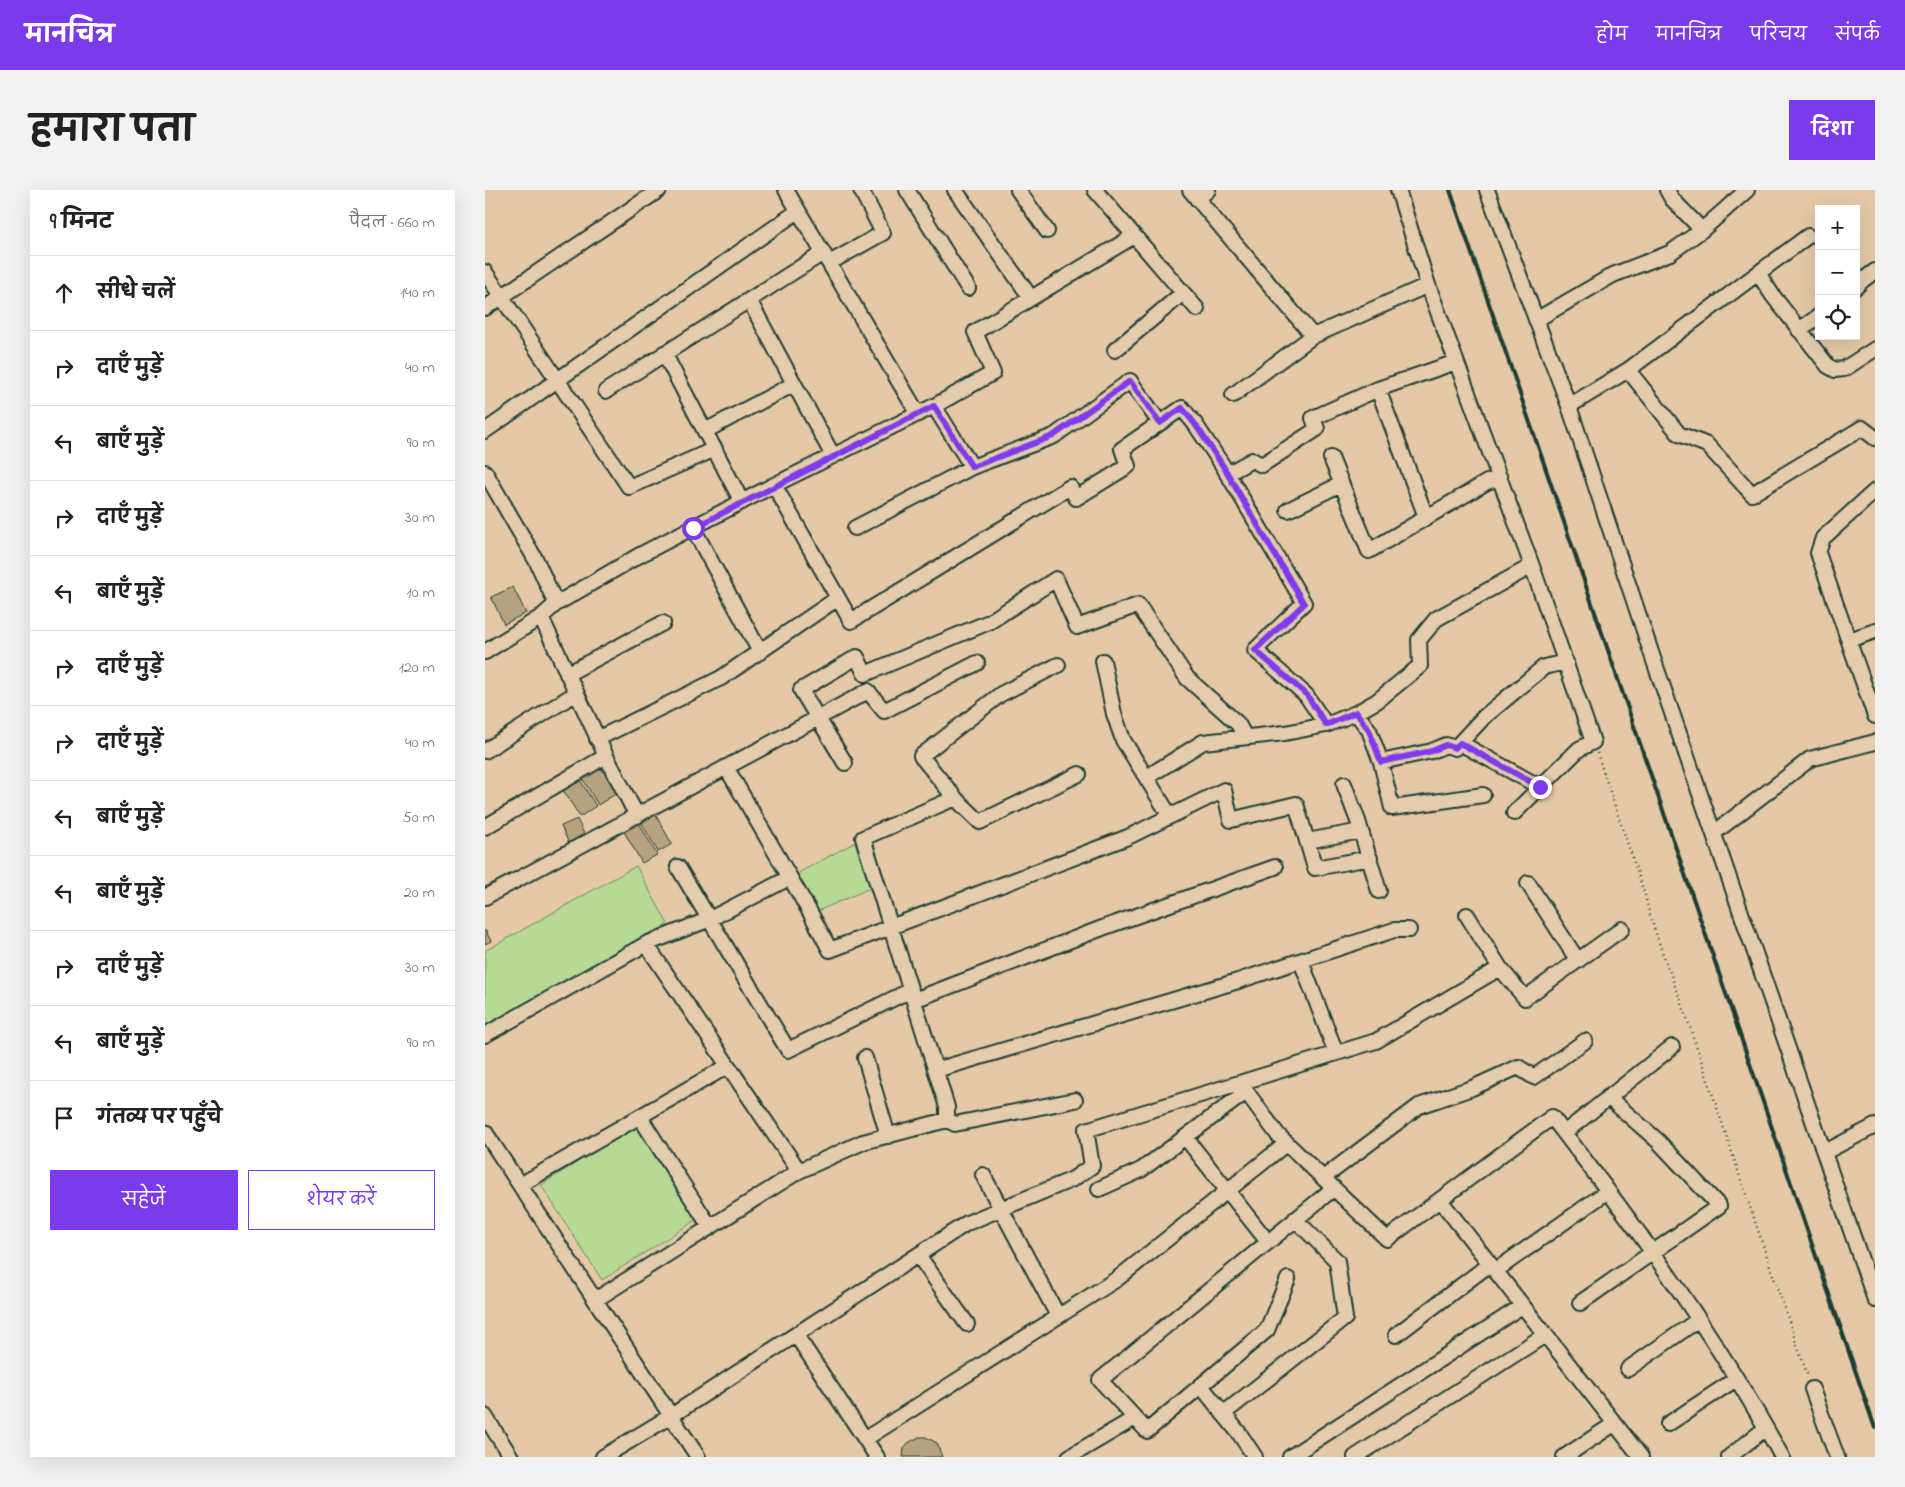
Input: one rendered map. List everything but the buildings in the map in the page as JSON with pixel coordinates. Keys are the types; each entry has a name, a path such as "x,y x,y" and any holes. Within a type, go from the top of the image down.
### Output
{"street":[{"path":"485,308 659,190"},
{"path":"786,190 918,414"},
{"path":"607,390 749,300 826,258 883,233 861,190"},
{"path":"907,190 968,288"},
{"path":"955,190 1031,298"},
{"path":"1018,190 1047,232"},
{"path":"1095,190 1197,310"},
{"path":"1398,190 1428,285 1532,566 1593,742 1579,749 1514,813"},
{"path":"1487,190 1569,406 1654,662 1875,1300"},
{"path":"1667,190 1672,199 1701,230"},
{"path":"1536,320 1613,275 1670,253 1701,230 1747,190"},
{"path":"1198,193 1313,336"},
{"path":"485,431 798,211"},
{"path":"485,652 541,617 556,604 638,556 774,485 934,406 993,373 975,332 1134,236"},
{"path":"1569,406 1628,370 1808,236"},
{"path":"1860,284 1875,271"},
{"path":"485,272 503,296 629,487 715,449"},
{"path":"1758,273 1799,330 1828,366 1835,370 1844,369 1875,348"},
{"path":"1233,395 1313,336 1428,285"},
{"path":"1115,350 1183,293"},
{"path":"749,300 833,456"},
{"path":"1799,330 1815,319"},
{"path":"665,353 742,502"},
{"path":"1227,474 1252,460 1262,466 1317,429 1313,418 1378,390 1456,362"},
{"path":"1628,370 1679,434 1707,445 1752,494 1862,428 1875,438"},
{"path":"855,528 972,467 1053,436 1130,381 1160,423"},
{"path":"705,431 794,384"},
{"path":"1378,390 1426,517"},
{"path":"934,406 972,467"},
{"path":"774,485 851,622 1070,487 1076,498 1128,466 1122,449 1182,408 1195,424 1227,474 1304,604 1255,650 1307,695 1326,725"},
{"path":"1331,458 1369,551 1487,482 1500,478"},
{"path":"485,472 537,562 556,604"},
{"path":"1289,510 1341,484"},
{"path":"1875,490 1823,538 1818,553 1875,716"},
{"path":"693,528 760,652"},
{"path":"1147,778 1203,742 1326,725 1377,701 1421,666 1419,640 1435,618 1532,566"},
{"path":"845,763 801,690 857,657 865,674 989,622 1056,579 1077,627 1138,605 1187,678 1238,724 1245,737"},
{"path":"597,739 721,678 838,598"},
{"path":"541,617 605,756 637,816"},
{"path":"567,674 663,623"},
{"path":"1849,640 1875,631"},
{"path":"1103,661 1114,714 1123,740 1170,816"},
{"path":"1381,762 1432,751 1446,745 1455,748 1484,717 1544,667 1566,662"},
{"path":"485,897 868,691 884,711 977,663"},
{"path":"1058,665 1001,694 921,756 955,798 980,822 1079,774"},
{"path":"485,751 576,693"},
{"path":"1356,712 1369,730 1381,762 1392,808 1483,795"},
{"path":"1714,833 1811,759 1875,742"},
{"path":"1460,743 1540,787"},
{"path":"485,827 605,756"},
{"path":"726,767 830,950 1129,837 1224,790 1231,820 1296,804 1315,868 1370,858"},
{"path":"1344,784 1370,858 1379,892"},
{"path":"947,1120 947,1107 936,1070 863,838 955,798"},
{"path":"1307,841 1361,831"},
{"path":"678,867 788,1050 912,995 1275,867"},
{"path":"485,1035 646,944 710,919 789,878"},
{"path":"1529,883 1578,961"},
{"path":"1467,915 1500,968 1525,998 1622,929"},
{"path":"936,1070 1229,984 1393,930 1409,930"},
{"path":"646,944 799,1170"},
{"path":"1301,960 1336,1053"},
{"path":"603,1457 671,1416 967,1223 1073,1178 1092,1166 1086,1130 1243,1088 1376,1040 1500,968"},
{"path":"1323,1178 1419,1106 1472,1088 1518,1067 1534,1077 1585,1040"},
{"path":"1564,1133 1672,1048"},
{"path":"865,1058 888,1136"},
{"path":"520,1185 728,1066"},
{"path":"1099,1189 1141,1170 1185,1137 1243,1088"},
{"path":"1243,1088 1278,1135 1387,1239 1552,1117 1653,1252 1737,1379 1782,1457"},
{"path":"1579,1303 1719,1206 1657,1141 1608,1097"},
{"path":"595,1300 799,1170 863,1142 947,1120 955,1124 1075,1100"},
{"path":"640,1117 710,1227"},
{"path":"1825,1152 1875,1126"},
{"path":"485,1132 698,1457"},
{"path":"1185,1137 1268,1242"},
{"path":"865,1439 1117,1279 1287,1143"},
{"path":"983,1175 1058,1316"},
{"path":"1287,1279 1267,1330 1147,1431 1100,1380 1334,1188"},
{"path":"1396,1335 1608,1191"},
{"path":"1440,1200 1641,1457"},
{"path":"1223,1414 1345,1318 1337,1261 1295,1219"},
{"path":"918,1255 967,1324"},
{"path":"1291,1457 1522,1306"},
{"path":"1628,1369 1698,1320"},
{"path":"795,1335 877,1457"},
{"path":"1355,1457 1545,1335"},
{"path":"1668,1424 1737,1379"},
{"path":"1201,1386 1239,1433 1255,1457"},
{"path":"1812,1389 1837,1457"},
{"path":"485,1416 511,1457"},
{"path":"1069,1457 1135,1418"},
{"path":"1564,1457 1614,1424"},
{"path":"1729,1457 1766,1428"}],"path":[{"path":"1593,742 1645,895 1650,918 1692,1033 1769,1267 1812,1389"}],"green space":[{"path":"863,838 877,885 811,914 789,878"},
{"path":"636,866 668,924 485,1027 485,951"},
{"path":"635,1126 696,1220 602,1280 541,1185"}],"railway":[{"path":"1450,190 1875,1428"}],"route":[{"path":"693,528 774,485 934,406 972,467 1053,436 1130,381 1160,423 1182,408 1195,424 1223,466 1304,604 1255,650 1307,695 1326,725 1356,712 1369,730 1381,762 1432,751 1446,745 1455,748 1460,743 1540,787"}]}
